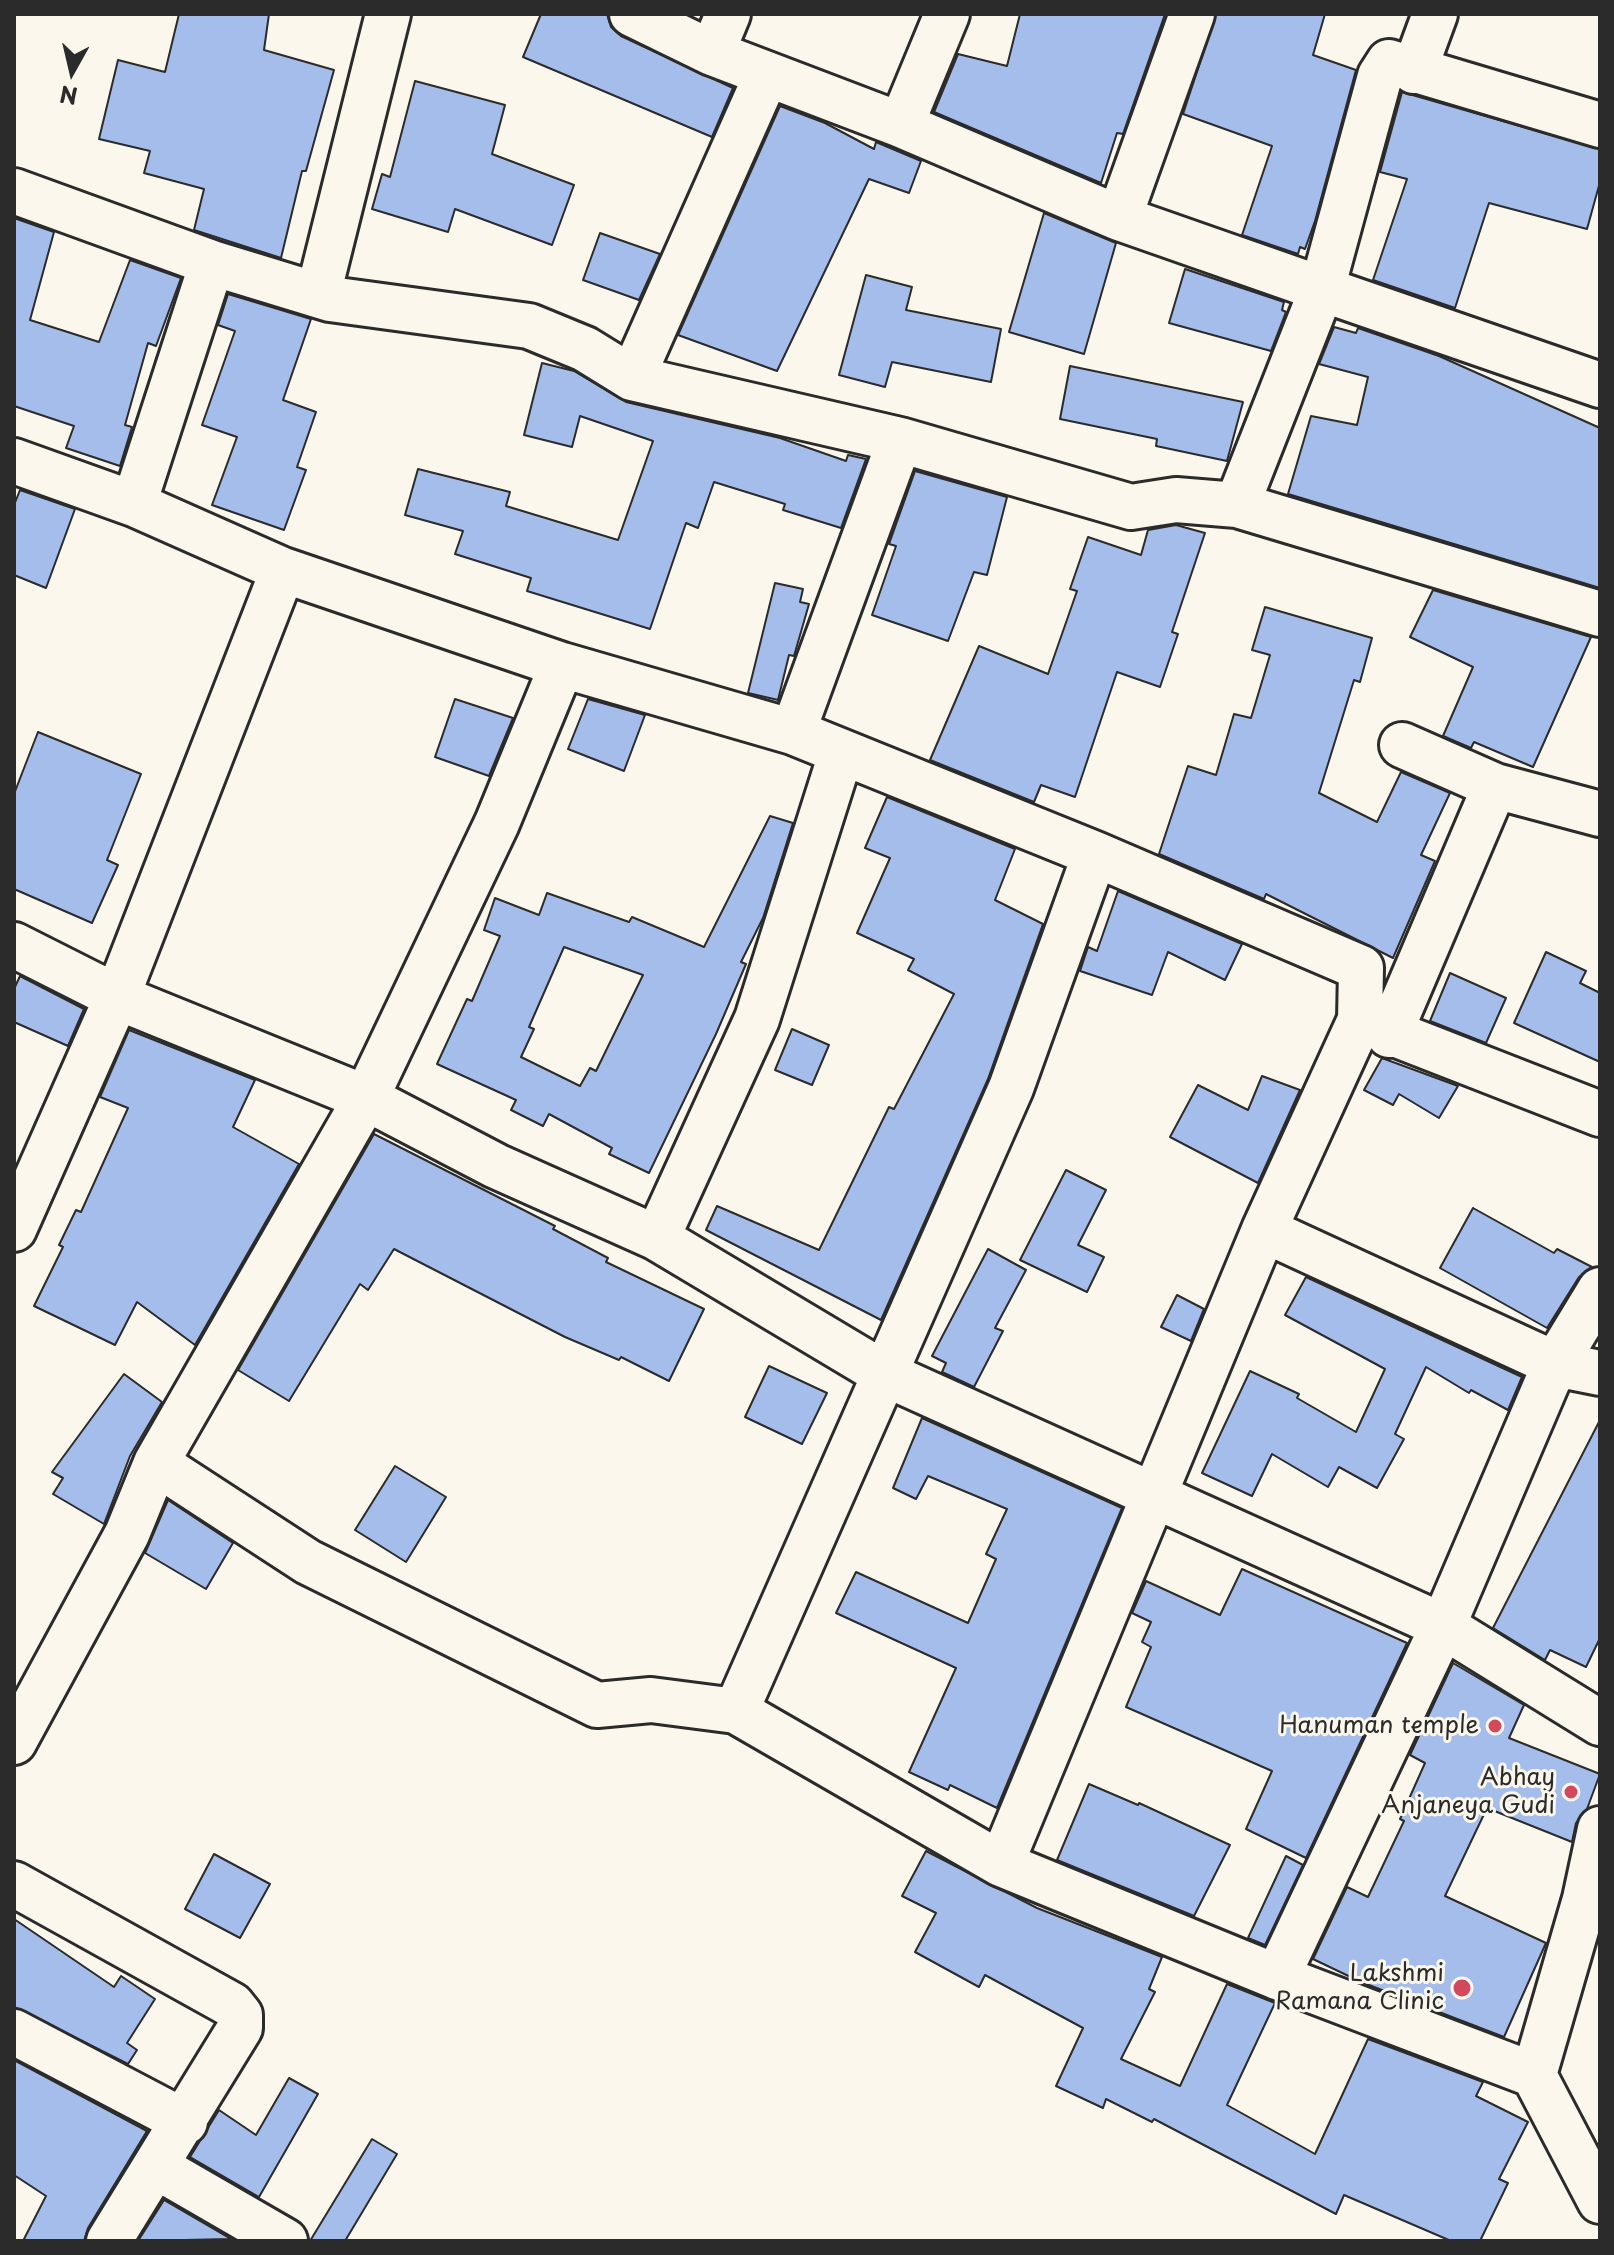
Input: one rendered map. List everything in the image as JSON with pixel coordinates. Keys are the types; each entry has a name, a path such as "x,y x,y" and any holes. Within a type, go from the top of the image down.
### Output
{"street":[{"path":"318,295 388,14"},
{"path":"632,14 720,34 767,74 901,125 1119,218 1600,385"},
{"path":"901,125 947,14"},
{"path":"1119,218 1192,14"},
{"path":"1414,71 1435,14"},
{"path":"1237,505 1322,289 1380,76 1389,62 1600,125"},
{"path":"632,378 767,74"},
{"path":"14,191 212,263 318,295 529,326 585,349 632,378 900,440 1131,507 1176,500 1237,505 1600,614"},
{"path":"134,504 212,263"},
{"path":"793,732 900,440"},
{"path":"14,461 134,504 283,570 562,665 793,732 841,754 1095,854 1361,968 1374,1028"},
{"path":"14,1229 117,997 283,570"},
{"path":"14,1742 127,1534 156,1463 366,1098 497,823 562,665"},
{"path":"1402,745 1495,786 1600,814"},
{"path":"657,1238 757,1019 841,754"},
{"path":"1001,1864 1264,1230 1374,1028 1495,786"},
{"path":"736,1711 1011,1088 1095,854"},
{"path":"14,945 117,997 366,1098 496,1166 657,1238 883,1373 1443,1626 1600,1723"},
{"path":"1374,1028 1600,1114"},
{"path":"1264,1230 1555,1364 1600,1373"},
{"path":"1277,1977 1443,1626 1555,1364 1600,1290"},
{"path":"156,1463 308,1562 597,1705 651,1700 736,1711 1001,1864 1277,1977 1534,2075 1600,2201"},
{"path":"1534,2075 1585,1899 1600,1829"},
{"path":"14,1884 232,2005 240,2015 240,2028 109,2241"},
{"path":"14,2032 185,2122"},
{"path":"157,2167 285,2241"}],"building":[{"path":"179,14 269,14 264,50 334,70 306,171 302,171 281,258 194,230 204,189 144,173 150,151 99,139 118,60 165,72"},
{"path":"541,14 607,14 611,27 621,36 733,88 712,137 523,57"},
{"path":"1020,14 1165,14 1123,134 1117,133 1101,183 934,112 958,54 1007,66"},
{"path":"1216,14 1325,14 1313,55 1356,70 1315,221 1305,249 1300,247 1298,254 1242,235 1272,146 1183,114"},
{"path":"415,81 505,105 492,154 574,185 552,245 455,209 448,232 372,209 382,174 390,177"},
{"path":"1402,92 1600,149 1600,182 1587,229 1489,203 1455,308 1373,280 1407,179 1380,172"},
{"path":"780,106 825,123 874,149 876,142 921,161 909,193 869,179 777,371 678,335"},
{"path":"1044,213 1116,243 1084,354 1009,332"},
{"path":"14,218 54,232 30,320 99,342 130,260 181,278 156,346 148,343 125,425 132,427 120,466 66,448 74,426 14,406"},
{"path":"600,233 660,254 639,300 583,280"},
{"path":"1185,269 1284,302 1282,310 1286,312 1271,351 1169,323"},
{"path":"866,275 912,287 906,310 1001,329 991,382 892,362 885,387 839,375"},
{"path":"228,294 311,319 283,400 316,412 297,467 306,470 284,530 212,505 237,437 202,425 235,331 218,325"},
{"path":"1334,327 1356,333 1358,328 1439,356 1600,428 1600,588 1288,494 1311,416 1357,425 1368,377 1319,364"},
{"path":"542,363 574,371 626,402 780,438 846,461 848,455 866,459 841,528 783,510 785,504 714,482 698,528 686,523 650,629 527,591 531,578 455,554 463,531 405,515 418,469 510,492 506,506 618,540 653,441 580,416 572,447 524,435"},
{"path":"1070,366 1243,402 1227,461 1156,446 1157,439 1060,419"},
{"path":"915,471 1007,497 987,575 974,572 948,641 872,615 896,546 889,544"},
{"path":"20,490 75,509 46,588 14,575 14,505"},
{"path":"1176,525 1205,533 1172,632 1178,634 1160,687 1117,672 1075,797 1041,785 1034,802 930,760 979,646 1048,674 1077,591 1070,589 1088,537 1141,555 1148,530"},
{"path":"775,583 803,589 800,602 809,604 794,656 789,655 778,700 748,693"},
{"path":"1433,590 1591,637 1533,767 1474,742 1471,748 1443,736 1473,667 1410,637"},
{"path":"1265,607 1372,638 1360,682 1354,680 1319,793 1377,822 1401,772 1450,793 1421,855 1435,861 1393,958 1266,894 1264,899 1159,854 1188,766 1216,775 1234,714 1251,718 1270,655 1252,650"},
{"path":"455,699 513,718 489,776 435,757"},
{"path":"588,699 645,715 624,771 568,749"},
{"path":"38,732 141,774 107,860 118,865 92,923 14,889 14,794"},
{"path":"887,797 1015,849 995,900 1043,924 988,1079 881,1320 706,1230 717,1206 819,1250 889,1107 894,1109 954,994 908,970 914,959 857,933 890,858 865,848"},
{"path":"770,816 793,823 763,918 741,962 746,964 649,1173 609,1154 612,1148 549,1114 543,1126 511,1110 516,1100 437,1064 467,999 472,1001 500,936 484,930 495,898 539,915 547,893 629,922 632,917 704,947","holes":["564,947 643,975 596,1071 590,1068 580,1086 521,1057 534,1029 529,1027"]},
{"path":"1118,891 1242,944 1225,980 1168,952 1152,995 1080,971 1088,947 1097,951"},
{"path":"1546,952 1586,971 1580,983 1600,993 1600,1062 1514,1023"},
{"path":"1450,973 1506,998 1486,1043 1430,1021"},
{"path":"20,976 84,1009 68,1046 14,1022 14,989"},
{"path":"792,1029 829,1045 812,1085 775,1070"},
{"path":"129,1030 255,1080 233,1127 299,1164 195,1345 137,1302 115,1345 34,1306 63,1247 59,1245 76,1210 81,1212 128,1108 100,1097"},
{"path":"1382,1058 1458,1086 1439,1118 1399,1094 1393,1105 1364,1090"},
{"path":"1262,1076 1300,1090 1258,1183 1170,1137 1198,1085 1248,1110"},
{"path":"374,1134 555,1226 553,1229 608,1258 606,1262 704,1309 669,1381 621,1357 619,1360 565,1337 394,1249 368,1290 360,1284 289,1401 238,1370"},
{"path":"1066,1170 1106,1190 1078,1245 1104,1257 1087,1292 1020,1260"},
{"path":"1473,1208 1554,1253 1557,1249 1592,1267 1579,1277 1547,1328 1440,1268"},
{"path":"988,1249 1026,1270 995,1328 1003,1331 974,1387 942,1372 946,1363 932,1356"},
{"path":"1306,1277 1522,1377 1508,1410 1471,1390 1469,1393 1426,1367 1395,1434 1404,1439 1377,1488 1339,1467 1328,1487 1272,1454 1252,1496 1202,1473 1250,1371 1299,1394 1297,1398 1356,1432 1385,1369 1285,1315"},
{"path":"1177,1295 1204,1309 1191,1341 1161,1327"},
{"path":"769,1366 827,1393 802,1444 745,1417"},
{"path":"124,1374 162,1402 130,1456 104,1524 53,1494 63,1478 52,1472"},
{"path":"922,1418 1122,1508 997,1808 950,1785 948,1790 909,1772 956,1668 836,1613 856,1572 968,1623 996,1559 986,1554 1007,1509 928,1476 916,1499 893,1488"},
{"path":"1600,1420 1600,1638 1586,1667 1550,1650 1545,1660 1493,1628"},
{"path":"395,1466 446,1497 406,1562 355,1530"},
{"path":"168,1500 233,1543 206,1589 145,1553"},
{"path":"1242,1569 1407,1643 1306,1858 1246,1829 1272,1771 1126,1707 1151,1647 1142,1642 1151,1622 1132,1613 1146,1581 1220,1615"},
{"path":"1453,1663 1524,1705 1509,1738 1600,1774 1587,1809 1576,1823 1572,1842 1487,1808 1445,1896 1546,1943 1504,2037 1361,1982 1313,1959 1347,1887 1368,1897 1404,1821 1400,1819 1425,1763 1410,1755"},
{"path":"1089,1784 1139,1803 1230,1845 1194,1916 1057,1860"},
{"path":"926,1851 1037,1908 1162,1957 1149,1989 1155,1992 1121,2059 1180,2086 1227,1984 1275,2003 1227,2105 1315,2154 1368,2039 1483,2082 1476,2096 1528,2122 1499,2179 1508,2183 1480,2241 1451,2241 1344,2195 1336,2214 1154,2119 1152,2122 1106,2099 1103,2108 1056,2086 1083,2028 985,1975 979,1987 915,1952 936,1913 902,1896"},
{"path":"214,1854 270,1884 240,1938 185,1909"},
{"path":"1286,1856 1303,1865 1265,1945 1248,1938"},
{"path":"14,1919 114,1987 121,1976 155,1999 127,2043 137,2050 128,2064 14,2007"},
{"path":"14,2060 147,2131 88,2228 84,2241 23,2241 46,2196 14,2175"},
{"path":"289,2078 318,2094 259,2197 190,2157 219,2110 256,2135"},
{"path":"372,2139 397,2154 345,2241 310,2241"},
{"path":"164,2200 231,2239 138,2241"}],"place":[{"name":"Hanuman temple","path":"1495,1726"},
{"name":"Abhay Anjaneya Gudi","path":"1571,1792"},
{"name":"Lakshmi Ramana Clinic","path":"1462,1988"}]}
